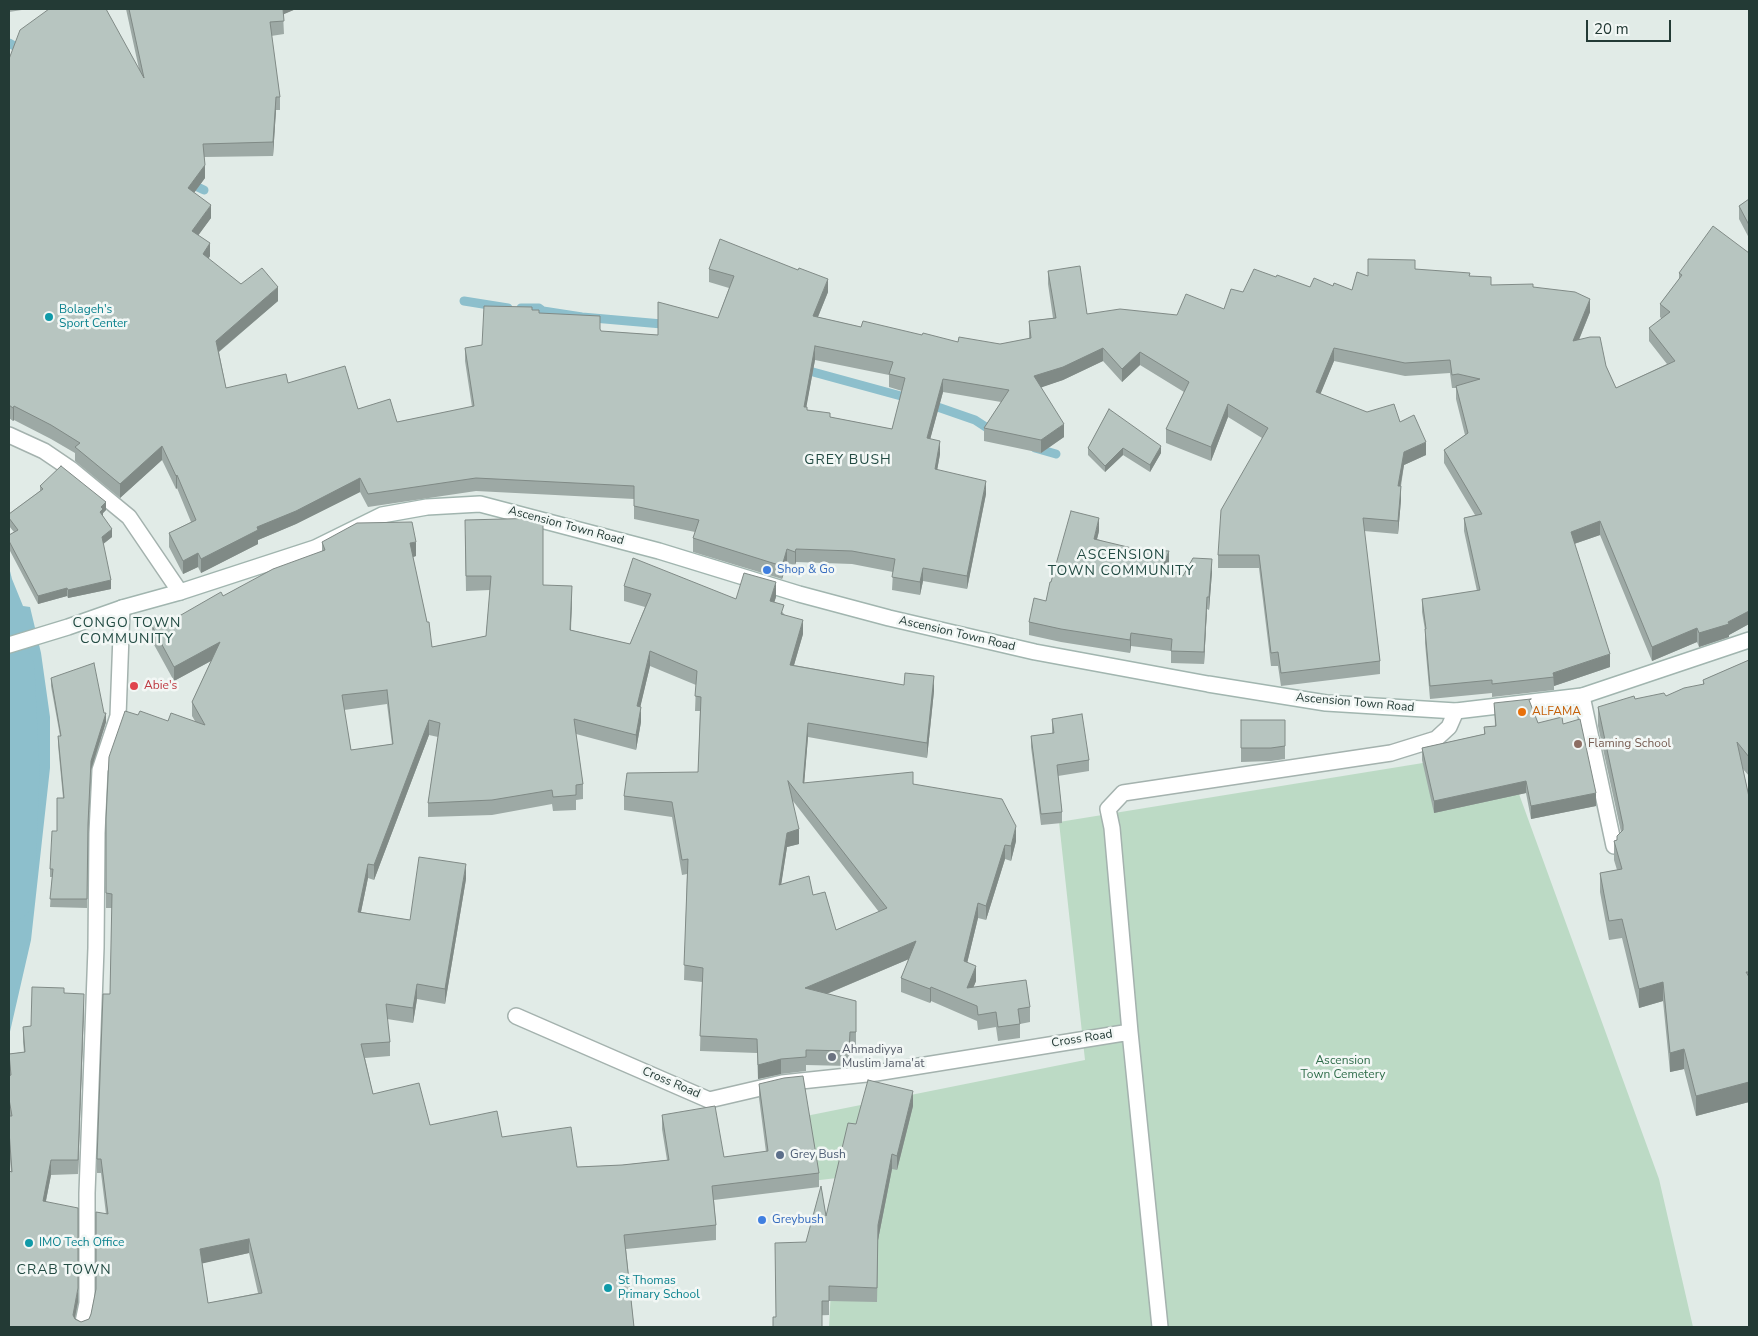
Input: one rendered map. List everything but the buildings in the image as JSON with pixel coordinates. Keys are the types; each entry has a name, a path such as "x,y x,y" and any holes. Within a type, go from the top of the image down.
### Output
{"main road":[{"path":"9,435 44,451 72,470 128,517 180,592"},
{"name":"Ascension Town Road","path":"9,645 315,548 382,515 427,507 480,504 660,551 799,594 888,618 1035,652 1208,684 1326,703 1456,711 1582,696 1749,640"},
{"path":"82,1327 86,1302 87,1193 96,958 97,833 100,770 118,716 122,608"},
{"path":"1582,696 1614,846"},
{"path":"1160,1327 1130,1032 1112,828 1108,810 1123,793 1391,753 1436,739 1449,727 1456,711"},
{"name":"Cross Road","path":"516,1016 709,1100 782,1083 876,1073 1130,1032"}],"green space":[{"name":"Ascension Town Cemetery","path":"1503,750 1659,1179 1693,1327 829,1327 837,1178 760,1187 776,1122 1085,1060 1059,822"}],"water":[{"path":"9,567 23,606 30,607 41,653 50,717 50,768 31,940 9,1036 9,865 15,816 9,775"}],"waterway":[{"path":"9,43 22,52"},
{"path":"189,183 204,190"},
{"path":"464,301 508,308"},
{"path":"521,308 539,308 543,311 582,317 668,326"},
{"path":"802,369 912,399"},
{"path":"929,404 975,420 995,433"},
{"path":"1035,448 1056,454"},
{"path":"9,669 14,771 9,896"}],"place":[{"name":"Bolageh's Sport Center","path":"49,317"},
{"name":"Shop & Go","path":"767,570"},
{"name":"Abie's","path":"134,686"},
{"name":"ALFAMA","path":"1522,712"},
{"name":"Flaming School","path":"1578,744"},
{"name":"Ahmadiyya Muslim Jama'at","path":"832,1057"},
{"name":"Grey Bush","path":"780,1155"},
{"name":"Greybush","path":"762,1220"},
{"name":"IMO Tech Office","path":"29,1243"},
{"name":"St Thomas Primary School","path":"608,1288"}],"district":[{"name":"GREY BUSH","path":"848,461"},
{"name":"ASCENSION TOWN COMMUNITY","path":"1121,564"},
{"name":"CONGO TOWN COMMUNITY","path":"127,632"},
{"name":"CRAB TOWN","path":"64,1271"}]}
